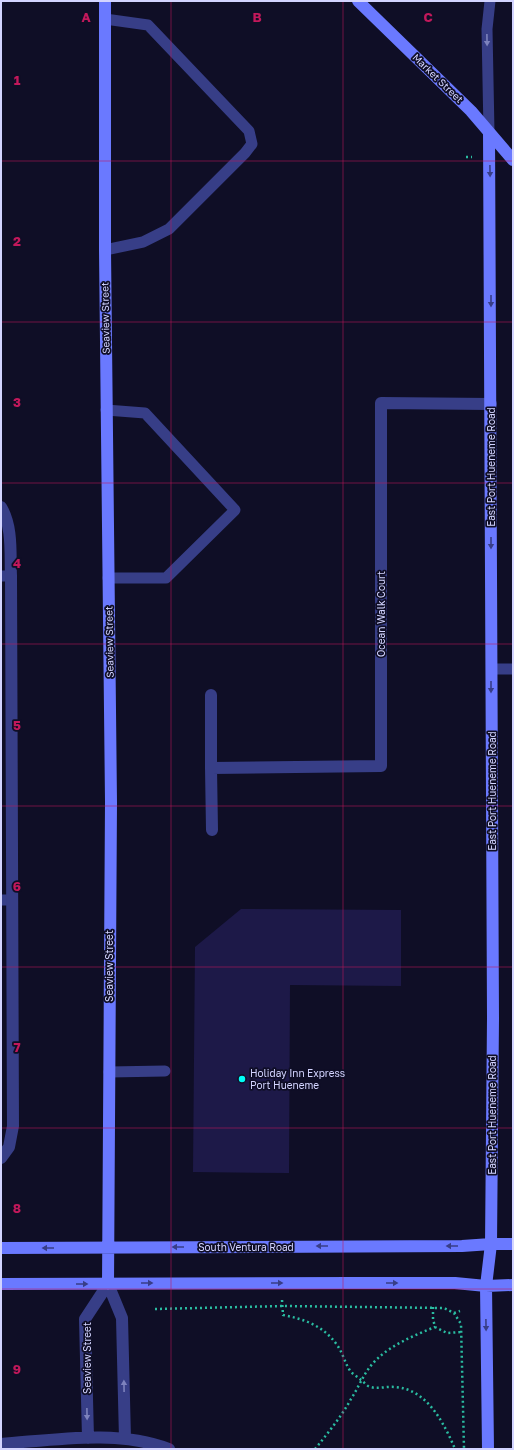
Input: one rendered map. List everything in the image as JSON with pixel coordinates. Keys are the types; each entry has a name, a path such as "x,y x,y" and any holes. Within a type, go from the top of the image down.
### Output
{"street":[{"name":"Seaview Street","path":"105,1 106,410 110,794 108,1284 122,1318 125,1439"},
{"name":"Market Street","path":"358,1 471,111 513,160"},
{"name":"East Port Hueneme Road","path":"488,1449 486,1286 491,1244 493,1026 490,132"},
{"name":"Ocean Walk Court","path":"211,768 381,766 381,403 491,404"},
{"path":"1,507 7,521 10,542 6,576 6,900 13,1126 8,1147 1,1158"},
{"path":"211,695 212,830"},
{"name":"South Ventura Road","path":"1,1248 462,1246 513,1244"},
{"path":"1,1284 455,1283 486,1286 513,1285"},
{"name":"Seaview Street","path":"88,1438 86,1319 108,1284"},
{"path":"1,1444 88,1438 125,1439 157,1445 169,1449"}],"lane":[{"path":"490,1 487,29 490,132"},
{"path":"105,19 148,25 249,131 252,144 245,153 169,229 143,242 105,250"},
{"path":"106,410 145,414 235,510 166,578 108,578"},
{"path":"492,669 513,669"},
{"path":"109,1072 165,1071"}],"path":[{"path":"466,157 472,157"},
{"path":"282,1283 283,1315 298,1318 313,1324 328,1334 337,1346 351,1372 368,1386 379,1388 395,1387 411,1391 428,1404 445,1426 455,1449"},
{"path":"155,1309 283,1306 444,1308 454,1313 461,1324 464,1449"},
{"path":"433,1307 435,1327"},
{"path":"454,1313 460,1311"},
{"path":"315,1449 334,1426 352,1398 361,1379 376,1360 415,1335 435,1327 447,1333 462,1332"}],"building":[{"name":"Holiday Inn Express Port Hueneme","path":"241,909 401,910 401,986 290,985 289,1173 193,1172 195,947"}],"place":[{"name":"Holiday Inn Express Port Hueneme","path":"242,1079"}]}
